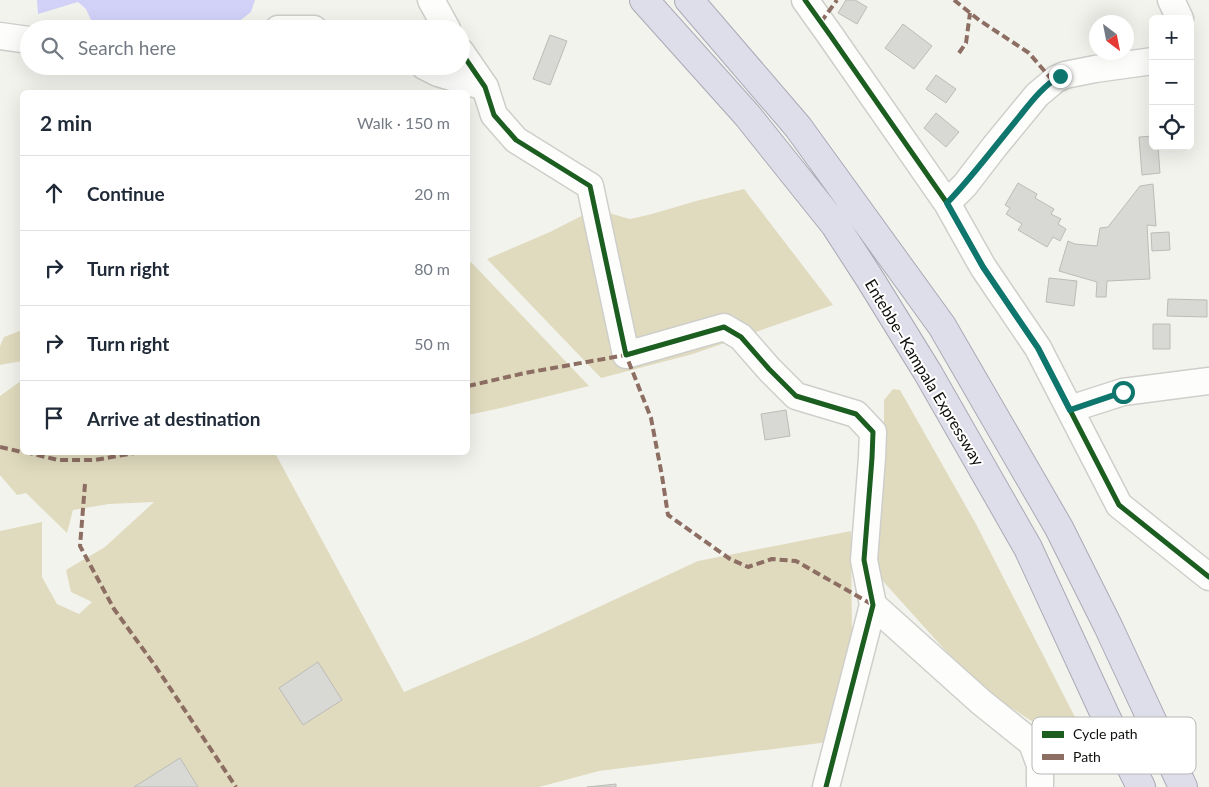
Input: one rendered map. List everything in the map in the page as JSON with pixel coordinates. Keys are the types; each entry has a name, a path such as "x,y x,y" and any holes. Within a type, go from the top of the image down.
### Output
{"highway":[{"name":"Entebbe–Kampala Expressway","path":"644,0 747,115 835,225 870,278 928,373 1028,548 1106,717"},
{"name":"Entebbe–Kampala Expressway","path":"689,0 798,127 942,326 1059,528 1150,717"},
{"name":"Entebbe–Kampala Expressway","path":"1134,774 1141,787"},
{"name":"Entebbe–Kampala Expressway","path":"1177,774 1183,787"}],"street":[{"path":"431,0 442,20"},
{"path":"805,0 947,203 983,267 1038,348 1119,505 1209,578"},
{"path":"1171,0 1178,15"},
{"path":"0,36 20,39"},
{"path":"947,203 965,185 994,146 1037,95 1056,79 1064,75 1095,69 1149,62"},
{"path":"470,65 485,87 494,115 516,140 590,186 626,356 724,327 741,337 796,396 856,414 873,432 864,560 873,605 826,787"},
{"path":"445,75 485,87"},
{"path":"1070,410 1123,392 1209,380"},
{"path":"873,605 981,702 1032,743"},
{"path":"1040,774 1040,787"}],"shaded area":[{"path":"744,189 833,305 693,354 601,378 487,259 550,232 595,209 630,219"},
{"path":"470,262 589,386 470,415"},
{"path":"20,331 20,361 0,365 0,346 4,337"},
{"path":"20,381 20,455 276,455 404,692 536,636 698,561 851,531 852,635 844,740 599,771 539,787 0,787 0,531 42,522 42,577 57,604 79,614 92,602 71,592 66,570 105,547 154,502 109,504 73,510 67,533 26,493 17,495 0,475 0,396"},
{"path":"893,389 900,390 976,524 1075,717 1032,717 1032,721 1008,706 1005,707 980,689 864,560 878,484 884,423 884,400"}],"water":[{"path":"37,0 255,0 251,12 241,20 91,20 86,9 78,2 38,14"}],"building":[{"path":"846,0 855,0 867,7 857,24 838,13"},
{"path":"903,24 932,46 914,69 885,48"},
{"path":"550,35 567,41 550,85 533,79"},
{"path":"936,75 956,89 946,103 926,89"},
{"path":"936,113 959,132 946,147 924,128"},
{"path":"1149,136 1149,150 1158,150 1160,173 1142,175 1139,137"},
{"path":"1018,183 1037,194 1035,198 1054,209 1051,214 1061,219 1058,224 1066,229 1060,241 1053,237 1047,247 1018,230 1022,224 1006,214 1010,208 1005,205"},
{"path":"1153,184 1156,226 1147,225 1150,279 1107,281 1106,297 1096,297 1097,282 1059,271 1068,241 1075,244 1097,246 1100,228 1108,227 1140,186"},
{"path":"1169,232 1170,250 1152,251 1151,233"},
{"path":"1049,278 1077,281 1074,306 1046,302"},
{"path":"1168,299 1207,300 1207,317 1167,316"},
{"path":"1153,324 1170,324 1170,349 1153,349"},
{"path":"786,410 790,436 765,440 761,414"},
{"path":"318,662 342,700 303,725 279,688"},
{"path":"180,758 198,787 134,787"},
{"path":"616,784 616,787 587,787"}],"marked path":[{"path":"821,22 837,0"},
{"path":"954,0 979,20 1029,53 1053,81"},
{"path":"959,53 966,43 970,13"},
{"path":"470,386 525,373 626,355 651,418 668,515 730,559 748,567 772,559 796,561 873,605"},
{"path":"0,447 20,452"},
{"path":"37,455 58,460 95,460 123,455"},
{"path":"85,484 80,546 114,609 156,667 236,787"}],"cycle path":[{"path":"805,0 947,203 983,267 1038,348 1119,505 1209,577"},
{"path":"470,65 485,87 494,115 516,140 590,186 626,355 724,327 741,337 796,396 856,414 873,432 864,560 873,605 826,787"}],"route":[{"path":"1060,76 1037,95 994,146 965,185 947,203 983,267 1038,348 1070,410 1123,392"}]}
